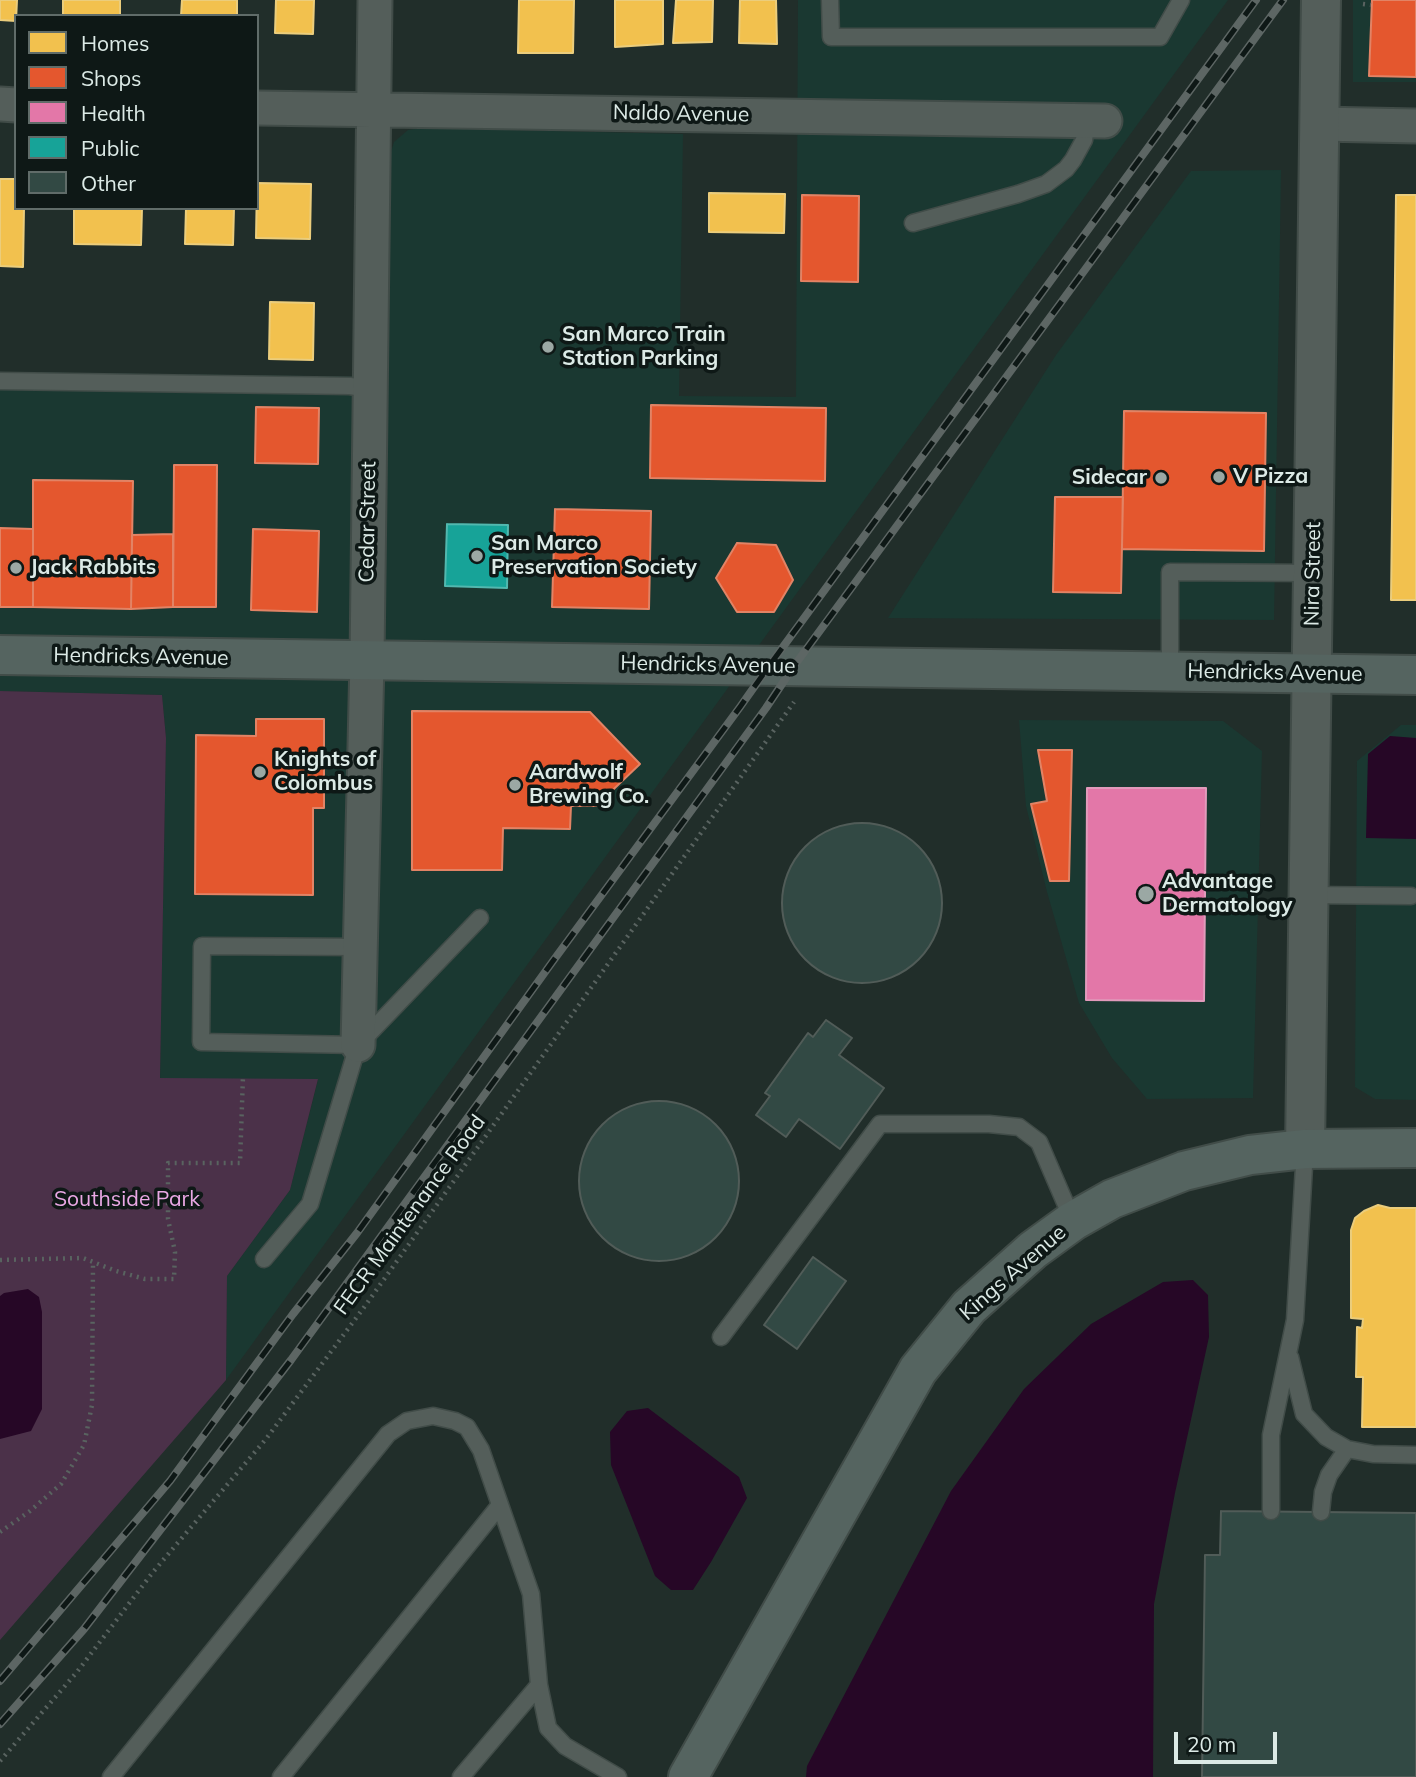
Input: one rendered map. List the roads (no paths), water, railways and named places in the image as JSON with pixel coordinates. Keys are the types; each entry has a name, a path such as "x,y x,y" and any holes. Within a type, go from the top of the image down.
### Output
{"main road":[{"name":"Hendricks Avenue","path":"0,655 1416,675"},
{"name":"Kings Avenue","path":"694,1773 918,1370 969,1307 1033,1250 1073,1221 1112,1199 1184,1171 1251,1155 1305,1149 1416,1148"}],"street":[{"name":"Cedar Street","path":"358,1045 367,660 375,0"},
{"name":"Nira Street","path":"1305,1149 1321,0"},
{"name":"Naldo Avenue","path":"259,108 1096,121"},
{"path":"1320,124 1416,126"}],"lane":[{"path":"830,0 831,37 1160,37 1181,0"},
{"path":"913,223 1046,184 1066,169 1096,121"},
{"path":"0,382 340,386 370,389"},
{"path":"1170,672 1170,572 1313,573"},
{"path":"1309,895 1411,896"},
{"path":"264,1259 310,1204 358,1045 480,918"},
{"path":"358,1045 201,1042 202,946 360,947"},
{"path":"721,1337 880,1124 989,1124 1019,1127 1039,1142 1073,1221"},
{"path":"1271,1511 1271,1435 1295,1320 1305,1149"},
{"path":"1289,1352 1304,1414 1326,1437 1348,1449 1373,1454 1416,1455"},
{"path":"111,1777 388,1434 407,1421 433,1416 467,1427 481,1450 531,1594 539,1685 548,1728 565,1746 618,1777"},
{"path":"1321,1512 1323,1492 1329,1475 1348,1449"},
{"path":"281,1777 500,1504"},
{"path":"461,1777 539,1685"}],"railway":[{"path":"0,1681 170,1481 293,1314 357,1233 1256,0"},
{"path":"0,1724 84,1629 291,1360 794,666 1283,0"}],"place":[{"name":"San Marco Train Station Parking","path":"548,347"},
{"name":"V Pizza","path":"1219,477"},
{"name":"Sidecar","path":"1161,478"},
{"name":"San Marco Preservation Society","path":"477,556"},
{"name":"Jack Rabbits","path":"16,568"},
{"name":"Knights of Colombus","path":"260,772"},
{"name":"Aardwolf Brewing Co.","path":"515,785"},
{"name":"Advantage Dermatology","path":"1146,894"}],"park label":[{"name":"Southside Park","path":"127,1200"}]}
